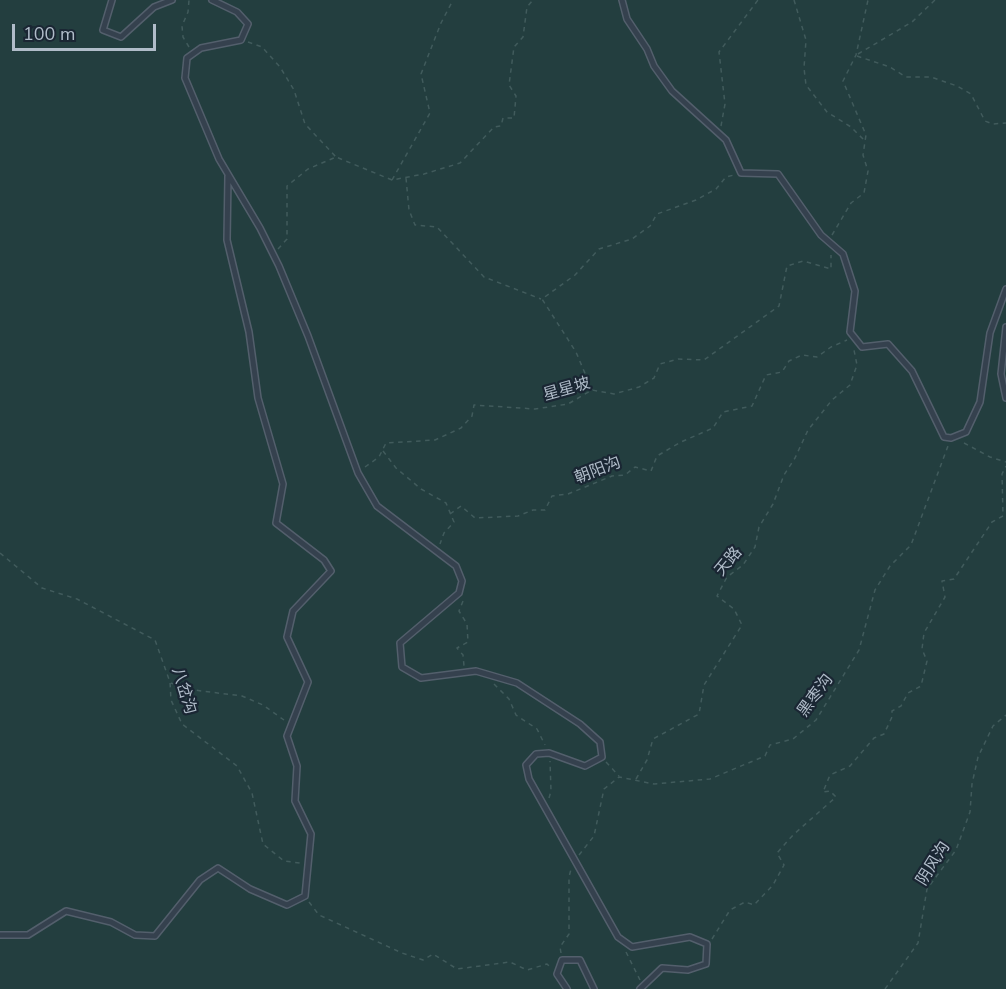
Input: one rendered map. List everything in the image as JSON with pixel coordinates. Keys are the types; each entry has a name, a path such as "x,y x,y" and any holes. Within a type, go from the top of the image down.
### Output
{"lane":[{"path":"112,0 103,30 121,37 154,7 172,0"},
{"path":"212,0 237,12 248,24 241,40 201,48 187,58 185,78 228,174 273,255 308,336 357,473 377,506 456,566 462,581 459,593 400,643 402,667 421,678 476,671 517,683 580,724 600,742 602,757 585,766 549,753 536,754 526,765 529,779 618,937 632,946 690,937 708,944 706,964 688,970 662,968 642,988"},
{"path":"622,0 627,19 672,91 726,140 741,173 778,174 821,235 843,254 855,291 850,332 862,347 888,344 912,371 944,437 951,438 966,432 980,402 990,333 1006,289"},
{"path":"0,935 28,935 66,911 111,922 135,935 155,936 201,880 218,868 249,889 287,905 305,896 311,834 294,801 297,766 287,736 308,682 288,637 293,611 331,571 324,560 276,523 283,484 258,398 249,332 227,240 228,174"},
{"path":"1006,327 1001,374 1006,398"},
{"path":"567,989 556,974 562,960 580,960 594,989"}],"path":[{"path":"189,0 188,12 182,26 183,37 192,54"},
{"path":"392,180 430,113 421,74 441,22 453,0"},
{"path":"241,40 262,47 280,67 294,90 305,124 336,157 392,180 424,174 460,163 494,127 501,126 503,118 514,118 516,96 509,85 514,47 523,37 527,6 533,0"},
{"path":"720,135 725,104 718,52 758,0"},
{"path":"794,0 807,40 804,68 806,85 827,112 851,127 865,141"},
{"path":"832,244 832,232 851,203 864,193 868,171 863,155 866,135 843,81 856,55 868,0"},
{"path":"856,55 912,22 935,0"},
{"path":"856,55 890,67 906,77 931,77 957,86 971,94 985,121 993,124 1006,123"},
{"path":"273,255 287,239 287,186 308,169 336,157"},
{"path":"542,299 575,275 599,249 632,239 650,226 657,214 696,200 717,189 726,177 741,173"},
{"path":"406,177 409,210 415,225 437,227 484,277 542,299 576,352 592,390"},
{"name":"星星坡","path":"357,473 379,458 386,443 417,443 435,440 461,428 472,416 474,405 535,409 568,404 592,390 614,394 639,387 654,378 660,364 678,359 704,360 780,306 787,266 803,261 831,269 832,244"},
{"name":"朝阳沟","path":"450,514 461,506 475,518 518,516 533,510 545,510 552,496 568,494 612,476 626,475 635,466 651,471 657,456 713,428 723,412 752,406 766,375 782,372 789,361 801,355 818,357 831,347 854,337"},
{"name":"天路","path":"636,779 647,760 653,739 699,714 704,685 742,625 734,609 717,596 727,577 743,566 755,547 759,526 773,504 784,475 808,430 832,400 850,386 857,364 854,337"},
{"path":"957,436 969,447 1006,462"},
{"name":"黑枣沟","path":"619,777 654,784 710,779 765,756 770,745 793,739 816,720 859,650 875,590 890,566 911,545 951,438"},
{"path":"382,450 396,468 422,489 446,503 454,522 444,533 437,550"},
{"path":"708,944 728,917 730,910 745,902 754,905 773,885 784,865 777,853 836,797 830,791 824,792 830,775 850,766 874,738 884,734 892,717 892,711 901,706 908,693 921,686 927,661 922,649 924,633 945,597 942,581 954,579 992,522 1003,516 1002,474 1006,466"},
{"name":"八岔沟","path":"0,553 42,588 77,599 155,640 170,682 171,699 182,724 237,766 252,792 263,844 284,861 308,865"},
{"path":"459,593 464,599 459,611 466,624 468,642 457,648 463,655 465,672"},
{"path":"491,675 495,685 509,699 516,715 537,729 549,753 551,791 546,807"},
{"path":"170,682 186,690 242,696 263,705 291,725"},
{"name":"阴风沟","path":"885,989 918,943 927,889 956,850 970,812 972,784 978,757 993,726 1006,715"},
{"path":"562,960 560,947 569,934 569,877 575,860 594,836 604,789 619,777 602,757"},
{"path":"305,896 320,915 402,953 423,960 433,954 457,969 510,962 527,970 547,964 556,974"},
{"path":"618,937 642,988"}],"green space":[{"path":"0,0 1006,0 1006,989 0,989"}]}
